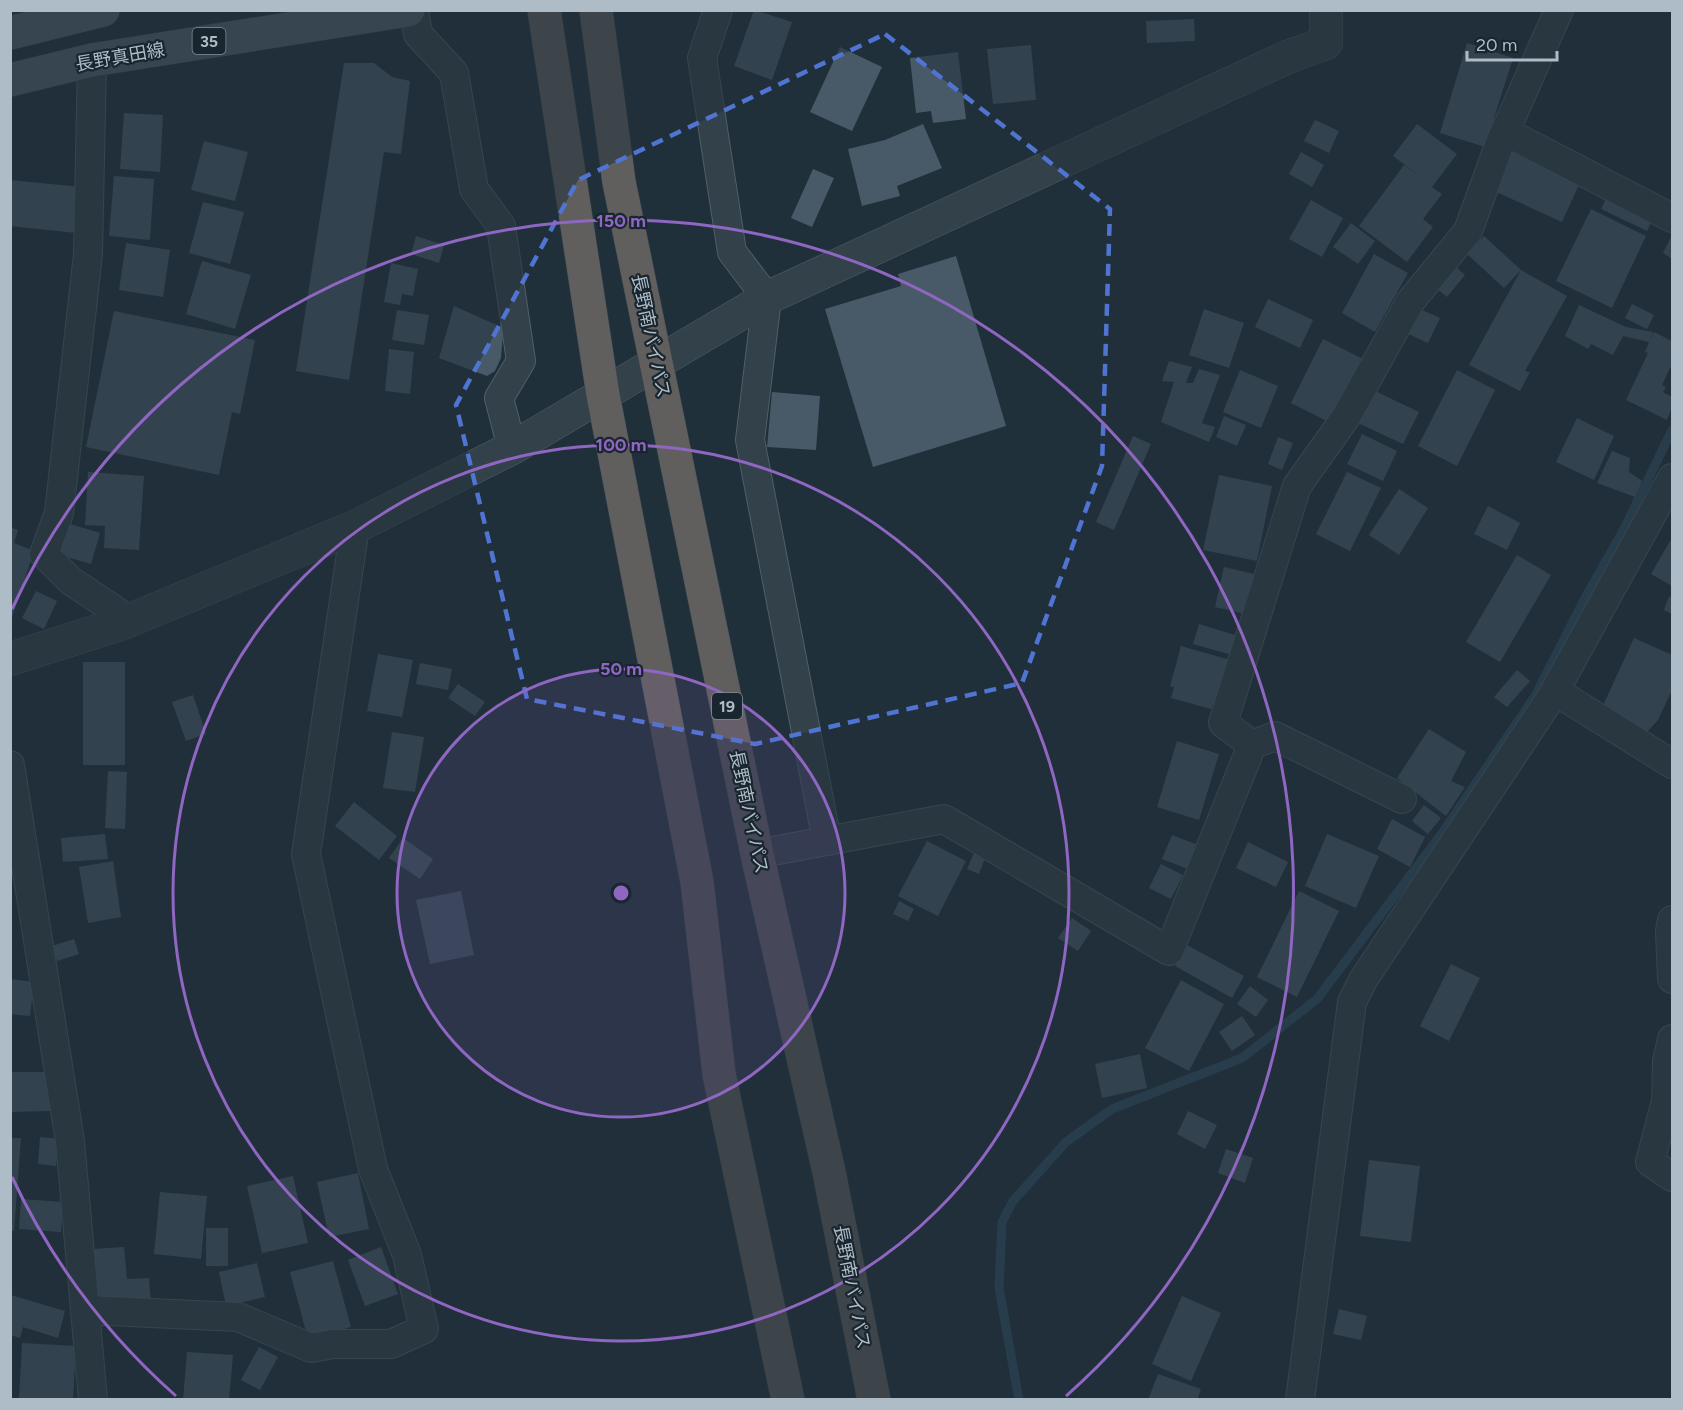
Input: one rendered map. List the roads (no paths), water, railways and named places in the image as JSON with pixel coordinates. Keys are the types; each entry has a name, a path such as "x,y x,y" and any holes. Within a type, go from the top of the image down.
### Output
{"highway":[{"path":"544,10 603,395 698,882 718,1074 788,1400"},
{"name":"長野南バイパス","path":"596,10 619,182 757,854 829,1172 874,1400"}],"main road":[{"path":"10,33 103,10"},
{"name":"長野真田線","path":"10,80 92,60 408,10"}],"street":[{"path":"414,10 418,34 454,73 474,189 501,226 521,361 499,398 512,448"},
{"path":"718,10 702,58 732,252 768,298 750,440 827,841"},
{"path":"10,659 123,623 355,527 512,448 768,298 1290,56 1326,43 1326,10"},
{"path":"1252,745 1223,723 1297,486 1346,417 1410,302 1468,231 1531,69 1559,10"},
{"path":"92,60 88,254 59,513 44,554 71,581 116,611 123,623"},
{"path":"1506,132 1672,218"},
{"path":"1300,1400 1352,1002 1363,980 1555,691 1672,478"},
{"path":"87,1310 238,1317 311,1348 333,1344 390,1344 424,1329 407,1255 373,1169 306,854 355,527"},
{"path":"1555,691 1672,764"},
{"path":"757,854 944,819 1168,951 1252,745 1275,736 1402,799"},
{"path":"10,765 70,1141 87,1310 93,1400"},
{"path":"1672,921 1670,931 1672,979"},
{"path":"1672,1039 1667,1060 1666,1101 1650,1162 1672,1177"}],"waterway":[{"path":"1019,1400 999,1288 1002,1222 1013,1201 1066,1142 1112,1109 1242,1058 1317,999 1440,836 1535,696 1585,598 1624,529 1672,430"}]}
